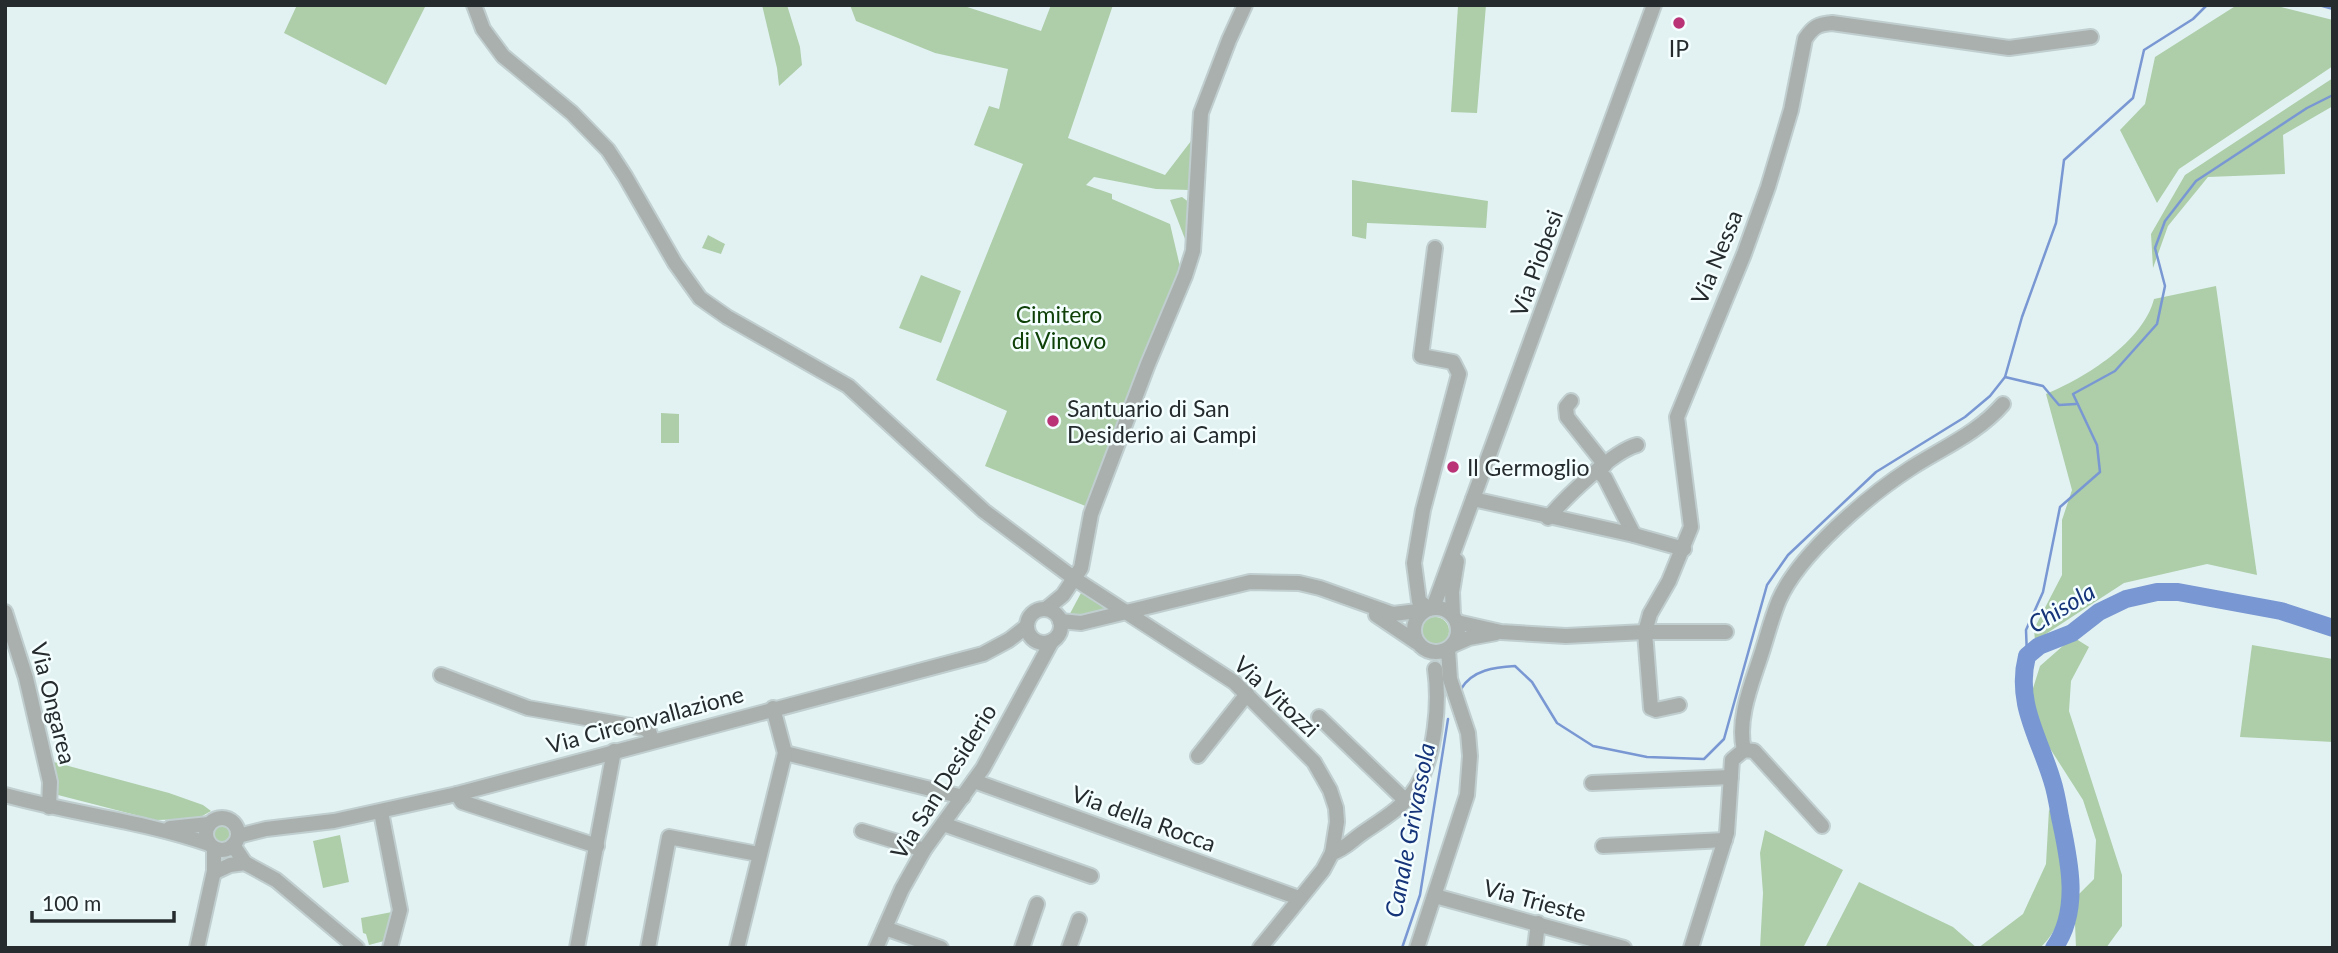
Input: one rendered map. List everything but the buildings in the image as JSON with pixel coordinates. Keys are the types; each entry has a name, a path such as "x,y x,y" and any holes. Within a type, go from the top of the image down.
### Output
{"street":[{"name":"Via Vitozzi","path":"474,5 483,29 503,56 572,113 608,150 675,263 700,298 727,317 848,386 984,511 1075,579 1234,682 1247,694 1314,762 1323,775 1331,790 1337,821 1332,853"},
{"path":"1047,631 1063,595 1081,568 1091,514 1193,251 1201,113 1245,5"},
{"name":"Via Piobesi","path":"1429,609 1460,536 1654,5"},
{"name":"Via Nessa","path":"1645,632 1650,614 1684,549 1691,527 1677,416 1744,254 1768,187 1791,110 1805,39 1811,29 1819,24 1832,23 2009,48 2091,37"},
{"path":"1429,609 1419,601 1414,563 1423,510 1459,374 1453,362 1421,356 1435,248"},
{"path":"1571,401 1566,407 1567,417 1602,468 1634,535"},
{"path":"1822,826 1742,741 1743,720 1751,685 1779,600 1801,563 1874,496 1907,471 1991,418 2003,404"},
{"path":"1548,518 1602,468 1627,448 1637,445"},
{"path":"1473,499 1684,549"},
{"name":"Via Piobesi","path":"1455,618 1452,592 1460,536"},
{"path":"1047,631 1127,614 1250,582 1270,581 1320,588 1393,614 1429,609 1447,611 1455,618 1501,632 1573,636 1645,632 1726,632"},
{"path":"1361,604 1419,645 1435,653 1469,638 1501,632"},
{"path":"1429,609 1416,621 1414,628 1419,645 1435,669 1453,707 1470,756"},
{"name":"Via Ongarea","path":"5,612 26,678 50,782 49,807"},
{"path":"1417,948 1467,794 1470,756 1468,733 1450,679 1451,647 1458,634 1455,618"},
{"name":"Via Circonvallazione","path":"233,837 266,829 381,812 457,794 983,654 1009,640 1047,631"},
{"name":"Via San Desiderio","path":"876,948 902,889 924,850 984,768 1047,631"},
{"path":"1645,632 1651,708 1656,710 1679,705"},
{"path":"1261,947 1323,870 1332,853 1347,846 1392,814 1417,786 1438,713 1435,669"},
{"path":"441,675 528,708 643,728 649,731 652,740"},
{"path":"1198,756 1247,694"},
{"path":"737,948 785,753 773,708"},
{"path":"1319,717 1406,801"},
{"path":"1691,948 1725,840 1732,760 1749,750"},
{"path":"577,948 614,751"},
{"path":"785,753 963,797"},
{"path":"1592,783 1731,777"},
{"name":"Via della Rocca","path":"974,781 1299,898"},
{"path":"457,794 462,802 597,846"},
{"path":"5,795 49,807 165,829 219,849 233,837"},
{"path":"381,812 401,910 390,948"},
{"path":"165,829 209,824 217,818 228,819 245,863"},
{"path":"209,824 205,834 211,846 214,874"},
{"path":"943,824 1091,876"},
{"path":"862,831 924,850"},
{"path":"197,948 214,874 233,837"},
{"path":"648,948 669,837 758,854"},
{"path":"1603,846 1725,840"},
{"path":"214,874 230,865 245,863 276,880 357,948"},
{"name":"Via Trieste","path":"1435,896 1624,948"},
{"path":"1022,948 1037,904"},
{"path":"1069,948 1079,920"},
{"path":"1535,948 1538,923"},
{"path":"885,928 941,948"}],"green space":[{"path":"297,5 426,5 386,85 284,33"},
{"path":"762,5 787,5 800,47 802,65 779,86 777,68"},
{"name":"Cimitero di Vinovo","path":"850,5 961,5 1041,31 1051,5 1113,5 1068,138 1165,175 1191,141 1189,190 1156,189 1094,177 1086,185 1112,194 1112,199 1170,224 1182,275 1088,507 985,466 1007,411 936,380 1023,164 974,145 989,106 999,109 1008,69 935,53 856,21"},
{"path":"1486,5 1477,113 1451,112 1458,6"},
{"path":"2237,5 2273,5 2333,20 2333,66 2179,169 2157,203 2120,130 2145,104 2155,57"},
{"path":"2333,78 2333,106 2283,135 2285,174 2208,177 2168,226 2153,268 2151,234 2185,175"},
{"path":"1352,180 1488,201 1486,228 1367,223 1366,239 1352,236"},
{"path":"1182,197 1190,203 1185,239 1170,200"},
{"path":"708,235 725,244 721,254 702,248"},
{"path":"921,275 961,291 941,343 899,328"},
{"path":"2216,286 2257,575 2207,564 2124,583 2035,641 2034,629 2062,575 2062,520 2072,490 2046,394 2094,368 2125,344 2148,315 2154,299"},
{"path":"661,413 679,414 679,443 661,443"},
{"path":"1081,593 1105,608 1107,613 1066,621"},
{"path":"1435,617 1445,621 1449,631 1445,641 1435,645 1425,641 1421,631 1425,621"},
{"path":"2073,637 2089,647 2071,681 2069,711 2122,875 2122,926 2106,948 2076,948 2075,923 2079,894 2094,879 2096,840 2083,800 2042,736 2030,698 2040,666"},
{"path":"2252,645 2333,659 2333,742 2240,737"},
{"path":"50,761 169,793 203,805 211,811 197,819 155,820 58,795"},
{"path":"2049,809 2061,835 2066,867 2065,897 2057,925 2040,948 1978,948 2023,914 2046,864"},
{"path":"221,823 229,826 232,834 229,842 221,845 213,842 210,834 213,826"},
{"path":"1765,830 1843,870 1803,948 1760,948 1763,893 1760,853"},
{"path":"340,835 349,882 323,888 313,841"},
{"path":"1859,882 1953,927 1977,948 1825,948"},
{"path":"392,912 384,941 369,945 366,934 363,933 361,918"}],"waterway":[{"name":"Canale Grivassola","path":"1461,689 1478,674 1515,666 1532,682 1557,723 1593,746 1647,757 1704,759 1724,739 1767,585 1788,555 1876,472 1965,417 1990,396 2005,377 2022,317 2056,223 2064,160 2133,98 2144,50 2193,19 2207,5"},
{"name":"Canale Grivassola","path":"2319,5 2333,9"},
{"path":"2027,656 2026,630 2043,592 2060,507 2100,472 2097,445 2073,394 2115,371 2157,324 2165,286 2155,248 2165,221 2196,181 2307,108 2333,95"},
{"path":"2005,377 2043,386 2059,405 2076,404"},
{"name":"Chisola","path":"2054,948 2068,917 2069,867 2055,789 2026,705 2024,673 2027,656 2039,646 2072,633 2099,612 2126,599 2157,592 2178,592 2281,611 2333,628"},
{"name":"Canale Grivassola","path":"1402,948 1420,895 1448,719"}],"place":[{"name":"IP","path":"1679,23"},
{"name":"Santuario di San Desiderio ai Campi","path":"1053,421"},
{"name":"Il Germoglio","path":"1453,467"}]}
